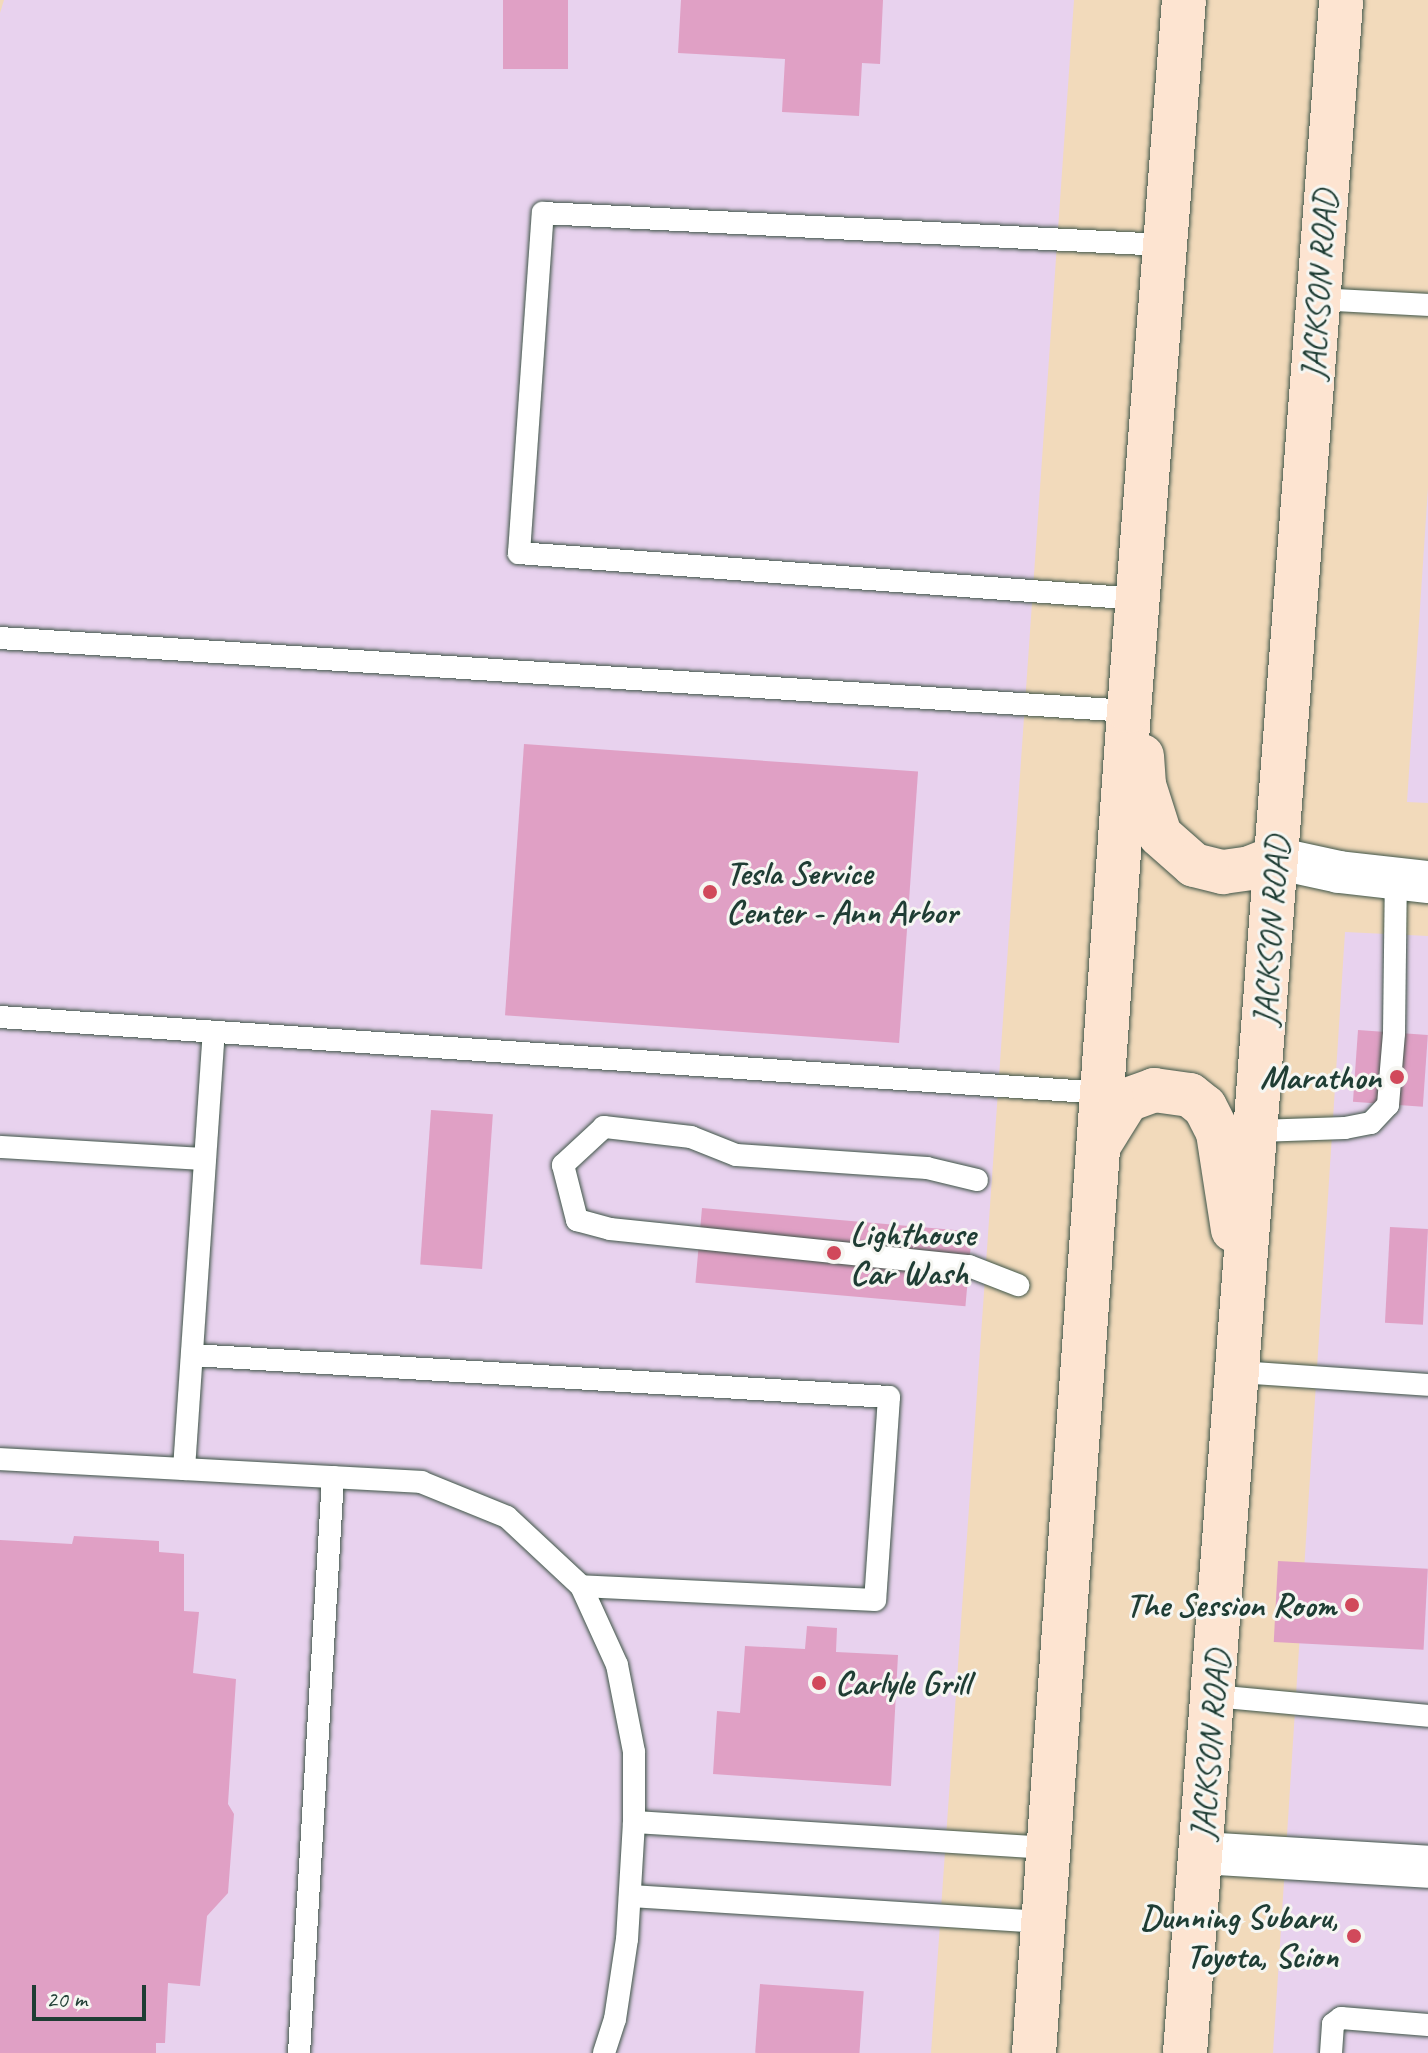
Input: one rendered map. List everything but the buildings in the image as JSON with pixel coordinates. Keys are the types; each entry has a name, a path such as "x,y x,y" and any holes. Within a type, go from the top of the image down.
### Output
{"main road":[{"path":"1034,2053 1101,1142 1129,711 1184,0"},
{"path":"1310,0 1327,180"},
{"name":"JACKSON ROAD","path":"1185,2053 1258,1131 1275,858 1341,0"},
{"path":"1135,662 1144,785 1160,835 1194,865 1223,872 1250,868 1275,858"},
{"path":"1101,1142 1127,1100 1154,1090 1190,1095 1205,1107 1218,1133 1244,1308"}],"street":[{"path":"1275,858 1339,872 1412,881"},
{"path":"1202,1853 1428,1867"}],"lane":[{"path":"1139,599 519,553 543,213 1165,245"},
{"path":"1318,299 1428,305"},
{"path":"0,638 1129,711"},
{"path":"1258,1131 1345,1128 1371,1123 1388,1105 1412,881"},
{"path":"0,1017 1104,1093"},
{"path":"184,1469 214,1032"},
{"path":"977,1180 927,1168 736,1155 691,1137 604,1127 563,1165 577,1220 610,1229 969,1266 1018,1285"},
{"path":"0,1147 205,1159"},
{"path":"192,1355 889,1397 875,1600 581,1586"},
{"path":"1239,1372 1428,1385"},
{"path":"0,1459 421,1482 507,1517 581,1586 617,1665 634,1752 630,1896 615,2019 604,2053"},
{"path":"299,2053 333,1477"},
{"path":"1214,1696 1428,1716"},
{"path":"634,1822 1049,1848"},
{"path":"630,1896 1043,1922"},
{"path":"1331,2053 1333,2024 1341,2018 1428,2025"}],"shaded area":[{"path":"4,0 1074,0 931,2053 0,2053 0,13"},
{"path":"1428,488 1428,803 1407,802"},
{"path":"1345,932 1428,936 1428,2053 1273,2053"}],"place":[{"name":"Tesla Service Center - Ann Arbor","path":"710,892"},
{"name":"Marathon","path":"1397,1077"},
{"name":"Lighthouse Car Wash","path":"834,1253"},
{"name":"The Session Room","path":"1352,1605"},
{"name":"Carlyle Grill","path":"819,1683"},
{"name":"Dunning Subaru, Toyota, Scion","path":"1354,1936"}]}
